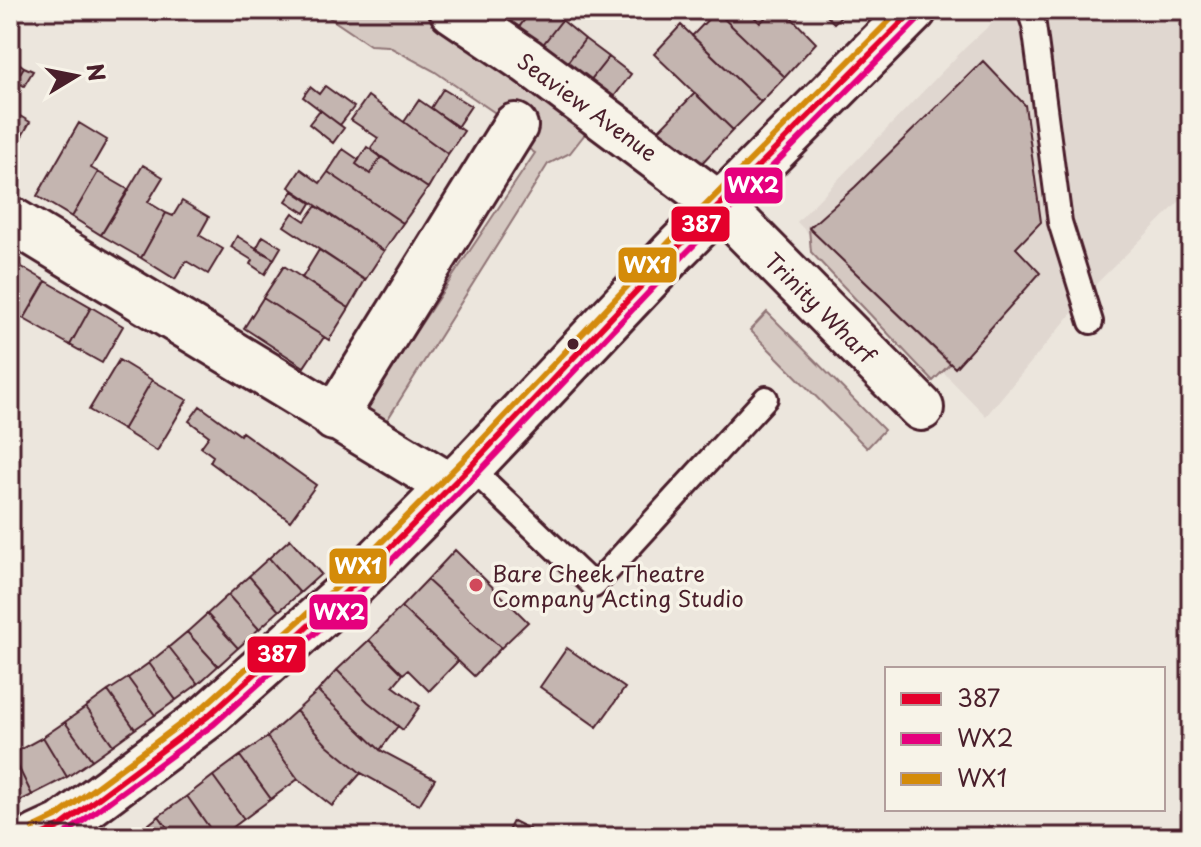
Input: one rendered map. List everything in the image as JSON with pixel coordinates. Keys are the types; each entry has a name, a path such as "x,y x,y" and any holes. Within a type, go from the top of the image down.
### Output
{"street":[{"name":"Seaview Avenue","path":"452,10 527,61 634,146 721,206"},
{"path":"37,837 61,826 208,716 345,593 905,13"},
{"path":"334,418 515,126"},
{"name":"Trinity Wharf","path":"721,206 921,408"},
{"path":"10,219 334,418 460,477"}],"lane":[{"path":"1029,10 1034,25 1060,222 1091,322"},
{"path":"460,477 594,586 766,398"}],"shaded area":[{"path":"318,10 444,10 595,121 570,153 548,164 384,425 363,411 535,153 515,140 504,119 434,71 388,46 370,45"},
{"path":"1006,10 1191,10 1191,190 1098,282 986,416 797,222 965,48"},
{"path":"809,228 950,364 933,381 811,252"},
{"path":"767,312 884,430 867,448 750,330"}],"building":[{"path":"495,10 532,10 510,39 487,22"},
{"path":"532,10 547,10 562,20 534,56 510,39"},
{"path":"726,10 748,10 760,23 773,10 784,10 816,43 785,77 721,16"},
{"path":"821,10 847,10 834,23"},
{"path":"716,11 785,77 761,102 692,36"},
{"path":"562,20 585,39 558,75 534,56"},
{"path":"681,25 761,102 733,130 654,54"},
{"path":"585,39 609,57 581,92 558,75"},
{"path":"609,57 631,74 604,110 581,92"},
{"path":"16,61 24,67 15,81 10,77 10,72"},
{"path":"983,61 1025,105 1041,222 1016,248 1040,273 955,368 809,228"},
{"path":"24,67 33,71 24,86 15,81"},
{"path":"325,86 354,107 340,125 303,97 310,87 319,94"},
{"path":"443,89 471,106 457,127 431,108"},
{"path":"695,93 733,130 698,167 659,130"},
{"path":"368,96 448,154 428,188 370,149 378,138 351,120"},
{"path":"419,100 464,131 448,154 404,122"},
{"path":"10,110 30,122 10,157"},
{"path":"320,110 344,128 333,143 309,124"},
{"path":"79,123 107,140 91,168 98,172 72,217 37,196"},
{"path":"367,147 381,157 370,174 356,164"},
{"path":"343,149 359,160 356,164 370,174 381,157 428,188 403,223 328,172"},
{"path":"143,165 163,177 148,202 166,213 141,258 101,235"},
{"path":"301,169 320,183 328,172 403,223 384,251 289,187"},
{"path":"98,172 129,190 101,235 72,217"},
{"path":"293,191 311,203 305,213 286,201"},
{"path":"182,201 209,217 199,235 223,249 208,274 186,261 175,279 141,258 166,213 173,216"},
{"path":"316,206 384,251 365,280 284,226 293,213 305,221"},
{"path":"237,236 274,259 265,274 250,264 252,260 231,247"},
{"path":"263,236 281,247 274,259 256,249"},
{"path":"319,250 365,280 349,308 302,278"},
{"path":"10,260 46,281 24,319 10,311"},
{"path":"284,266 349,308 329,340 263,298"},
{"path":"46,281 91,307 70,345 24,319"},
{"path":"263,298 324,337 304,367 244,328"},
{"path":"91,307 123,326 102,363 70,345"},
{"path":"119,360 152,380 123,430 89,410"},
{"path":"152,380 187,400 157,451 123,430"},
{"path":"200,406 316,485 290,521 210,462 213,456 201,447 209,436 189,421"},
{"path":"290,539 321,574 300,593 269,558"},
{"path":"455,550 528,622 501,648 427,580"},
{"path":"269,558 300,593 279,611 249,576"},
{"path":"249,576 279,611 259,629 228,595"},
{"path":"427,580 501,648 474,676 401,607"},
{"path":"228,595 259,629 238,648 207,614"},
{"path":"401,607 458,661 429,691 408,670 403,674 369,640"},
{"path":"207,614 238,648 218,666 187,632"},
{"path":"187,632 218,666 198,684 169,647"},
{"path":"369,640 403,674 393,686 420,706 403,730 368,702 337,670"},
{"path":"169,647 198,684 176,700 149,663"},
{"path":"567,648 625,688 597,727 540,687"},
{"path":"149,663 176,700 155,715 128,678"},
{"path":"337,670 368,702 398,726 380,750 318,691"},
{"path":"128,678 155,715 135,729 108,691"},
{"path":"108,691 135,729 113,745 86,707"},
{"path":"318,691 380,750 435,779 419,805 361,773 326,744 296,711"},
{"path":"86,707 113,745 92,760 65,722"},
{"path":"296,711 326,744 361,773 332,806 298,779 267,737"},
{"path":"65,722 92,760 67,777 43,737"},
{"path":"43,737 67,777 32,795 12,754"},
{"path":"267,737 298,779 271,799 240,756"},
{"path":"10,755 32,795 10,806"},
{"path":"240,756 271,799 244,819 213,776"},
{"path":"213,776 244,819 220,837 216,837 187,796"},
{"path":"187,796 216,837 174,837 159,816"},
{"path":"159,816 174,837 133,837"},
{"path":"513,821 529,829 525,837 505,837"}],"transit line":[{"name":"WX1","path":"33,828 56,817 202,708 338,586 463,460 671,240 900,10"},
{"name":"387","path":"37,837 61,826 208,716 345,593 470,467 678,247 914,10"},
{"name":"WX2","path":"61,837 214,724 352,600 477,474 685,254 921,17"}],"place":[{"name":"Bare Cheek Theatre Company Acting Studio","path":"476,585"}]}
